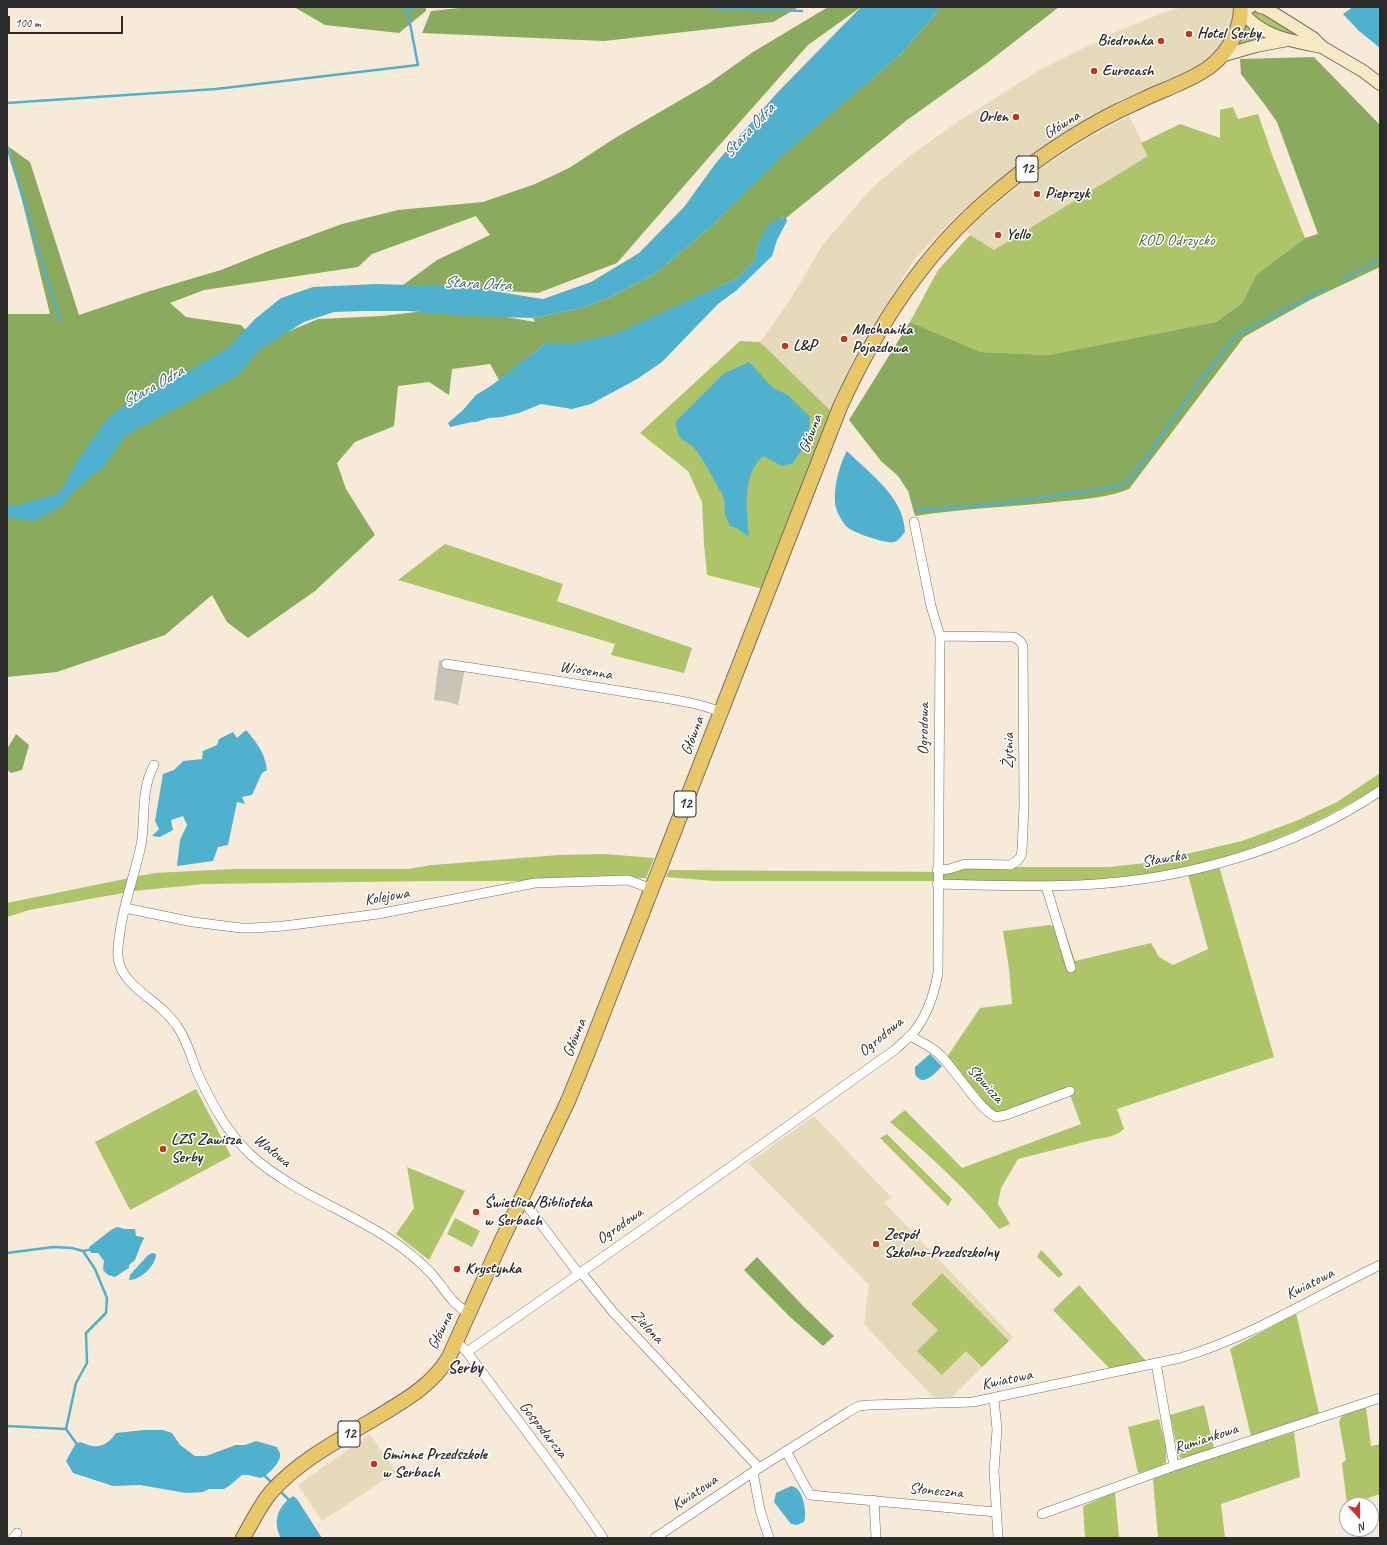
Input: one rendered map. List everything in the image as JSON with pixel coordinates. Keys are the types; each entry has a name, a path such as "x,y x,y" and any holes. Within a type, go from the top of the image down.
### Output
{"main road":[{"path":"1263,7 1313,38 1322,47 1363,71 1380,84"},
{"path":"1244,8 1250,22 1259,28 1288,40 1322,47"},
{"name":"Główna","path":"243,1538 260,1507 276,1487 303,1464 421,1388 440,1369 455,1343 568,1101 846,395 879,330 914,279 964,221 986,201 1038,161 1099,121 1196,75 1211,65 1221,56 1235,34 1244,8"},
{"path":"1221,56 1256,46 1288,40"}],"street":[{"name":"Ogrodowa","path":"467,1352 896,1049 910,1036 924,1015 935,991 938,974 937,870 940,636 930,606 914,522"},
{"name":"Żytnia","path":"937,870 949,869 965,864 1010,865 1017,861 1022,850 1024,806 1023,646 1020,641 1014,637 940,636"},
{"name":"Wiosenna","path":"446,664 674,700 711,708 721,712"},
{"name":"Wałowa","path":"154,765 146,786 141,843 125,908 119,944 118,957 120,967 132,984 164,1011 181,1032 216,1109 233,1136 252,1156 277,1176 295,1187 335,1207 392,1240 430,1273 455,1305 469,1313"},
{"name":"Sławska","path":"937,884 1046,886 1080,885 1138,879 1204,868 1293,838 1344,813 1380,791"},
{"name":"Kolejowa","path":"125,908 193,922 253,928 307,924 378,914 535,883 628,880 652,889"},
{"path":"1046,886 1072,968"},
{"name":"Słowicza","path":"910,1036 928,1045 942,1057 977,1100 996,1117 1006,1115 1070,1091"},
{"name":"Zielona","path":"522,1199 575,1270 584,1276 613,1312 756,1470"},
{"name":"Kwiatowa","path":"655,1538 756,1470 859,1406 973,1402 994,1399 1156,1363 1202,1351 1239,1336 1380,1265"},
{"name":"Gospodarcza","path":"455,1343 467,1352 557,1473 603,1538"},
{"path":"1156,1363 1174,1466"},
{"name":"Rumiankowa","path":"1042,1514 1174,1466 1380,1398"},
{"path":"994,1399 997,1429 994,1471 998,1538"},
{"name":"Słoneczna","path":"786,1451 810,1495 996,1512"},
{"path":"756,1470 760,1510 769,1538"},
{"path":"874,1500 876,1538"}],"shaded area":[{"path":"1184,7 1233,7 1233,18 1225,38 1214,55 1194,69 1158,86 1121,100 1058,136 1002,177 956,216 914,260 861,343 830,410 760,342 790,300 823,244 873,187 911,155 959,121 1041,69 1116,32 1165,12"},
{"path":"1129,116 1149,156 994,250 970,235 966,229 1038,170 1088,138"},
{"path":"439,660 466,664 458,705 434,700"},
{"name":"Zespół Szkolno-Przedszkolny","path":"814,1116 891,1197 885,1203 1013,1337 952,1397 934,1398 869,1330 864,1324 869,1285 748,1163"},
{"path":"370,1434 396,1472 322,1521 298,1485"}],"green space":[{"path":"294,7 426,7 426,11 399,33 325,25"},
{"path":"469,7 799,7 773,22 604,41 422,33 431,11"},
{"path":"828,7 861,7 808,45 617,263 538,293 403,285 437,260 490,235 476,216 372,254 358,267 204,290 170,303 186,317 241,325 259,344 318,319 382,316 425,311 483,313 535,322 533,318 582,308 608,298 656,273 715,223 790,148 902,53 941,7 1059,7 987,63 907,120 786,218 780,217 759,241 754,261 737,278 615,335 573,343 546,343 499,380 490,364 452,369 449,395 429,382 398,386 394,426 355,442 337,463 346,489 375,535 315,591 248,638 227,622 212,595 165,635 57,672 7,677 7,314 50,314 9,147 30,162 79,315 150,291 221,270 342,224 398,210 483,202 535,184 569,168 615,138 708,84 753,52"},
{"path":"1251,10 1257,10 1313,41 1266,27 1248,12"},
{"path":"1246,24 1275,39 1234,49"},
{"path":"1314,57 1380,125 1380,267 1310,300 1244,337 1129,489 1106,496 915,516 908,491 898,476 881,461 849,420 910,322 981,352 1048,355 1216,322 1242,303 1256,275 1305,238 1318,234 1277,122 1241,74 1240,59"},
{"name":"ROD Odrzycko","path":"1233,107 1238,119 1258,114 1273,157 1305,238 1256,275 1242,303 1216,322 1048,355 981,352 910,322 938,270 970,235 994,250 1148,156 1141,143 1180,124 1220,138 1220,110"},
{"path":"740,341 760,342 830,410 802,508 771,591 707,575 702,502 688,471 640,433"},
{"path":"445,544 563,584 557,601 692,648 684,673 611,655 615,644 398,580"},
{"path":"16,734 29,745 22,770 11,773 7,770 7,749"},
{"path":"1380,773 1380,785 1325,817 1296,830 1237,853 1206,862 1144,875 1070,881 715,881 666,877 669,870 949,872 961,867 1109,867 1146,863 1242,841 1296,821 1337,802"},
{"path":"604,854 654,858 646,878 526,881 203,884 134,891 29,910 7,917 7,903 154,873 233,869 408,869 432,865 559,855"},
{"path":"1219,866 1274,1057 1117,1109 1124,1129 1114,1135 1018,1159 1001,1188 998,1204 1010,1224 999,1229 974,1200 947,1173 890,1122 905,1110 962,1168 1081,1124 1068,1090 998,1113 989,1107 947,1057 980,1008 1012,1004 1009,969 1003,931 1049,925 1064,928 1075,961 1151,943 1159,957 1173,965 1208,949 1188,875"},
{"name":"LZS Zawisza Serby","path":"196,1089 231,1156 130,1210 95,1142"},
{"path":"887,1134 952,1199 948,1206 880,1138"},
{"path":"407,1167 465,1191 429,1260 396,1234 414,1208"},
{"path":"455,1218 480,1231 472,1247 447,1234"},
{"path":"1041,1250 1063,1274 1059,1278 1037,1257"},
{"path":"757,1257 804,1307 834,1336 823,1346 789,1316 744,1270"},
{"path":"942,1273 1009,1341 982,1367 966,1351 942,1375 917,1351 938,1330 911,1304"},
{"path":"1079,1285 1146,1361 1110,1369 1053,1310"},
{"path":"1296,1313 1319,1413 1251,1436 1230,1349"},
{"path":"1204,1405 1214,1449 1187,1459 1179,1457 1170,1415"},
{"path":"1366,1407 1371,1446 1380,1444 1380,1494 1371,1497 1346,1497 1342,1463 1346,1460 1339,1422 1342,1415"},
{"path":"1159,1419 1166,1447 1166,1463 1138,1473 1128,1427"},
{"path":"1294,1432 1300,1477 1221,1504 1225,1538 1158,1538 1153,1479 1177,1469"},
{"path":"1115,1492 1119,1538 1085,1538 1083,1506"}],"water":[{"name":"Stara Odra","path":"861,7 941,7 902,53 791,148 715,223 656,273 608,298 582,308 533,318 470,316 408,311 363,311 334,312 304,322 259,350 237,376 126,435 104,466 79,487 60,507 34,521 7,517 7,506 18,505 59,493 81,455 108,418 133,399 186,373 229,347 255,319 281,298 313,287 376,284 468,287 543,299 591,282 639,253 684,207 716,163 777,93"},
{"path":"1353,7 1380,7 1380,48 1359,31 1343,14"},
{"path":"780,217 786,218 787,221 777,240 772,256 737,290 718,304 662,362 637,379 591,404 572,409 541,404 519,413 450,427 448,423 463,410 476,395 492,385 546,343 573,343 615,334 737,278 754,261 759,241 768,225"},
{"path":"749,362 773,388 788,395 810,417 808,441 793,463 782,466 763,456 751,473 747,494 749,537 737,528 730,526 725,515 724,498 721,492 698,453 678,434 676,421 723,374"},
{"path":"847,451 884,487 899,508 903,519 905,532 896,541 890,542 870,538 856,532 847,527 839,515 835,505 835,489 841,464"},
{"path":"246,730 260,748 267,770 262,773 252,795 242,797 245,804 237,802 228,845 218,847 213,861 177,866 180,840 187,825 183,816 171,820 173,830 160,837 152,836 159,829 155,821 163,774 174,770 183,761 202,759 203,751 217,745 219,739 233,732 237,738"},
{"path":"930,1054 942,1066 936,1073 925,1080 921,1080 915,1074 915,1067"},
{"path":"117,1227 135,1229 136,1236 143,1237 144,1239 135,1260 129,1265 129,1268 115,1277 108,1275 103,1270 104,1261 98,1253 91,1253 89,1247"},
{"path":"152,1253 156,1254 155,1259 147,1272 138,1278 129,1280 130,1275 148,1255"},
{"path":"144,1430 163,1430 172,1433 180,1445 195,1456 206,1456 235,1445 245,1445 256,1441 277,1447 280,1457 274,1468 261,1478 242,1475 224,1489 209,1489 203,1492 186,1493 140,1485 113,1486 73,1473 66,1461 76,1443 81,1442 93,1446 101,1446 110,1440 116,1433"},
{"path":"791,1486 796,1488 799,1492 804,1505 804,1522 797,1525 791,1524 774,1502 776,1493"},
{"path":"293,1496 297,1499 322,1538 281,1538 277,1526 278,1514 284,1504"}],"waterway":[{"path":"7,103 216,89 418,65 407,8 416,7"},
{"path":"707,7 802,11"},
{"path":"7,146 60,321"},
{"path":"1342,280 1380,259"},
{"path":"918,510 988,505 1122,485 1136,471 1199,382 1236,335 1326,288"},
{"path":"7,1253 53,1247 72,1248 83,1251 93,1249"},
{"path":"76,1443 66,1429 76,1383 87,1363 86,1333 106,1313 107,1298 95,1269 83,1251"},
{"path":"7,1426 66,1429"},
{"path":"265,1476 272,1483"},
{"path":"278,1489 288,1499"}],"place":[{"name":"Hotel Serby","path":"1189,34"},
{"name":"Biedronka","path":"1161,41"},
{"name":"Eurocash","path":"1094,71"},
{"name":"Orlen","path":"1016,117"},
{"name":"Pieprzyk","path":"1037,194"},
{"name":"Yello","path":"998,235"},
{"name":"Mechanika Pojazdowa","path":"844,339"},
{"name":"L&P","path":"785,346"},
{"name":"LZS Zawisza Serby","path":"163,1149"},
{"name":"Świetlica/Biblioteka w Serbach","path":"476,1212"},
{"name":"Zespół Szkolno-Przedszkolny","path":"876,1244"},
{"name":"Krystynka","path":"457,1269"},
{"name":"Gminne Przedszkole w Serbach","path":"374,1464"}],"district":[{"name":"Serby","path":"465,1368"}]}
